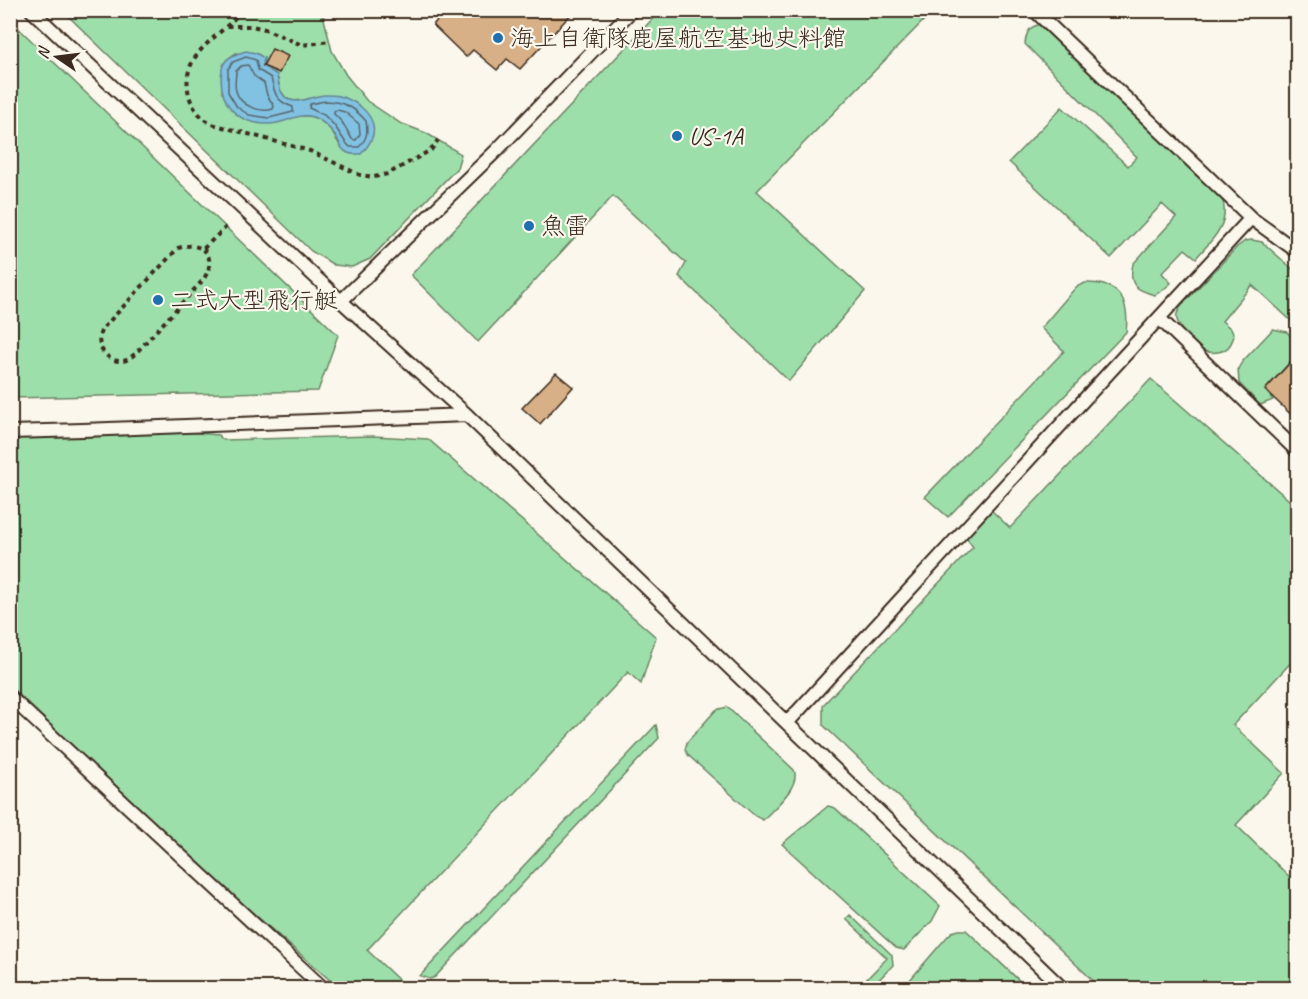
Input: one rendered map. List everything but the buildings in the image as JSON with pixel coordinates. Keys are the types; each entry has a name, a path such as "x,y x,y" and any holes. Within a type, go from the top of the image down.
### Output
{"lane":[{"path":"31,10 341,301 467,415 1062,988"},
{"path":"341,301 497,150 632,10"},
{"path":"1034,10 1251,218 1298,252"},
{"path":"787,723 1251,218"},
{"path":"1159,318 1298,452"},
{"path":"10,432 467,415"},
{"path":"10,697 323,988"}],"path":[{"path":"241,10 227,26 206,43 188,72 187,87 190,99 203,118 212,124 310,151 360,175 374,177 387,174 431,150 438,140"},
{"path":"227,26 252,26 266,29 302,45 330,41"},
{"path":"203,249 226,227"},
{"path":"195,245 203,249 208,254 210,262 203,280 135,354 124,361 107,356 100,343 100,333 105,326 178,248 195,245"}],"green space":[{"path":"661,10 933,11 757,191 865,291 789,381 679,276 686,263 613,196 478,342 411,275"},
{"path":"63,11 322,11 332,51 346,75 367,101 400,123 426,133 461,154 457,168 370,259 352,267 334,265 311,251","holes":["236,53 264,58 262,66 278,79 280,90 286,98 293,101 303,100 355,154 341,147 330,129 321,120 222,93 224,66 231,57"]},
{"path":"10,20 338,335 318,391 11,398"},
{"path":"1038,25 1044,25 1222,198 1224,216 1214,238 1196,258 1185,249 1162,273 1171,283 1155,295 1135,286 1132,271 1133,264 1176,217 1162,204 1111,258 1009,162 1062,107 1128,166 1137,157 1025,44 1028,32"},
{"path":"1245,241 1262,242 1297,273 1297,326 1252,285 1222,321 1231,329 1234,336 1230,345 1216,352 1199,349 1181,328 1177,314 1182,305 1237,247"},
{"path":"1085,283 1106,286 1120,295 1126,311 1126,332 948,517 925,497 1064,351 1041,328 1076,287"},
{"path":"1273,329 1287,332 1297,343 1297,354 1265,390 1273,400 1260,405 1239,383 1238,369"},
{"path":"1151,379 1297,507 1297,656 1233,725 1284,773 1236,825 1297,884 1297,988 1101,988 823,725 823,705 973,547 966,537 990,509 1010,528"},
{"path":"187,432 218,435 223,440 373,436 428,439 656,637 641,684 628,672 367,950 407,988 339,988 191,859 11,687 10,435"},
{"path":"727,707 794,770 794,783 790,790 763,820 755,816 685,750 687,742 716,710"},
{"path":"656,725 659,738 435,977 430,979 420,976"},
{"path":"828,806 835,808 940,906 932,921 904,950 896,948 782,844"},
{"path":"850,915 892,955 893,965 871,988 858,988 887,958 846,919"},
{"path":"966,930 1027,988 903,988 946,938 952,932"}],"water":[{"path":"246,51 264,58 263,66 277,75 281,92 292,101 321,95 334,95 360,106 370,117 374,129 367,148 361,154 346,152 329,128 313,117 302,116 268,124 246,120 238,115 231,109 222,91 222,69 228,59"}],"place":[{"name":"海上自衛隊鹿屋航空基地史料館","path":"498,38"},
{"name":"US-1A","path":"677,136"},
{"name":"魚雷","path":"529,226"},
{"name":"二式大型飛行艇","path":"158,300"}]}
